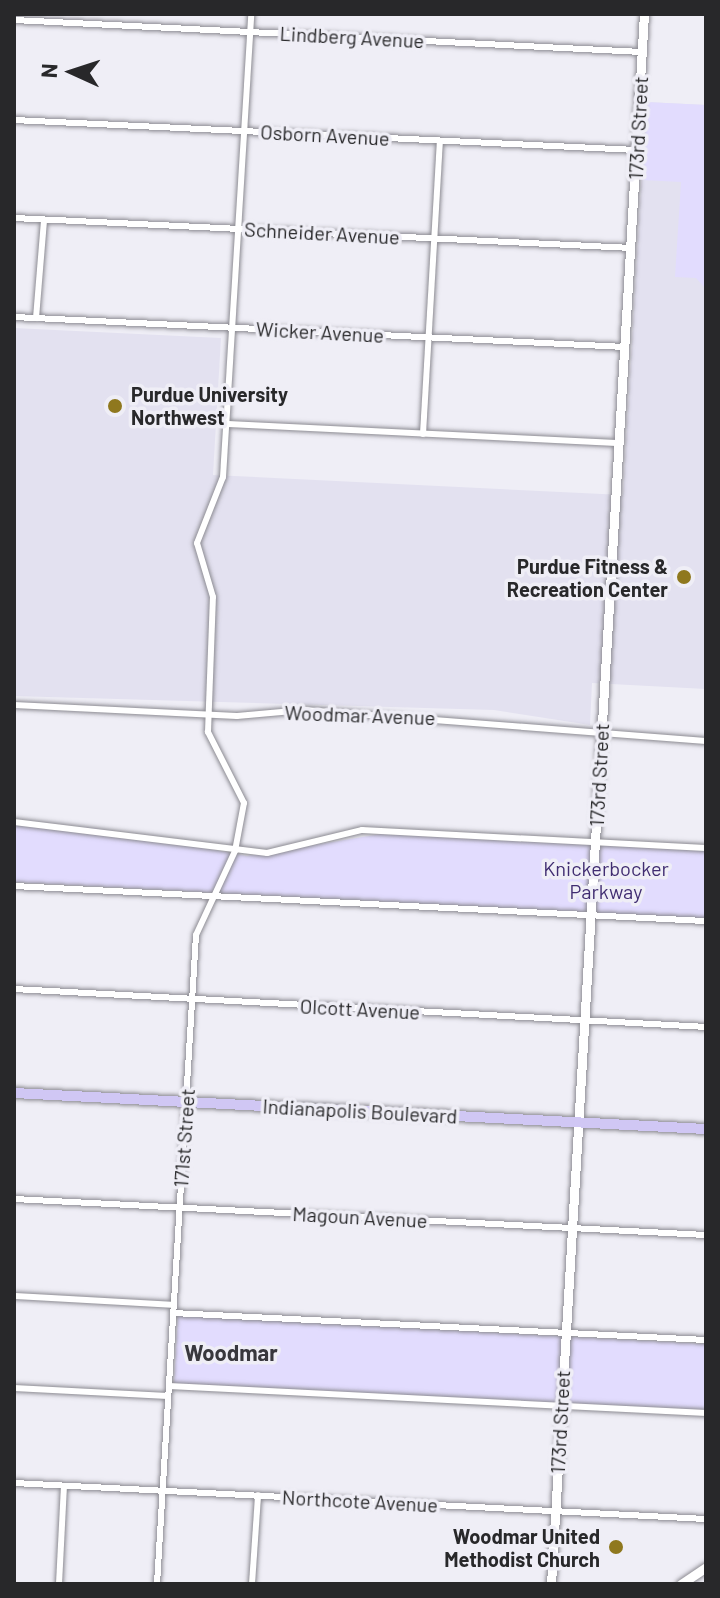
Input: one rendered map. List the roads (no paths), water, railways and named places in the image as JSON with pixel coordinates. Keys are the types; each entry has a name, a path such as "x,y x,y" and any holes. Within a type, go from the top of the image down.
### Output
{"main road":[{"name":"Indianapolis Boulevard","path":"14,1093 706,1129"}],"street":[{"path":"251,14 226,424 619,443"},
{"name":"173rd Street","path":"551,1584 644,14"},
{"name":"Lindberg Avenue","path":"14,20 642,52"},
{"name":"Osborn Avenue","path":"14,120 637,150"},
{"path":"423,434 440,141"},
{"name":"Schneider Avenue","path":"14,218 631,248"},
{"path":"36,318 44,220"},
{"name":"Wicker Avenue","path":"14,317 625,347"},
{"name":"171st Street","path":"157,1584 196,935 208,896 235,851 244,803 239,782 210,745 213,597 197,543 223,473 226,424"},
{"name":"Woodmar Avenue","path":"14,705 209,714 317,711 706,741"},
{"path":"14,822 235,851 276,852 362,830 706,848"},
{"path":"14,886 706,921"},
{"name":"Olcott Avenue","path":"14,989 706,1027"},
{"name":"Magoun Avenue","path":"14,1199 706,1235"},
{"path":"14,1296 173,1309 706,1340"},
{"path":"169,1386 706,1413"},
{"path":"14,1388 168,1396"},
{"name":"Northcote Avenue","path":"14,1483 706,1519"},
{"path":"59,1584 64,1486"},
{"path":"252,1584 258,1495"},
{"path":"681,1584 706,1567"}],"place":[{"name":"Purdue University Northwest","path":"115,406"},
{"name":"Purdue Fitness & Recreation Center","path":"684,577"},
{"name":"Woodmar United Methodist Church","path":"616,1547"}],"district":[{"name":"Woodmar","path":"231,1353"}],"park label":[{"name":"Knickerbocker Parkway","path":"606,880"}]}
